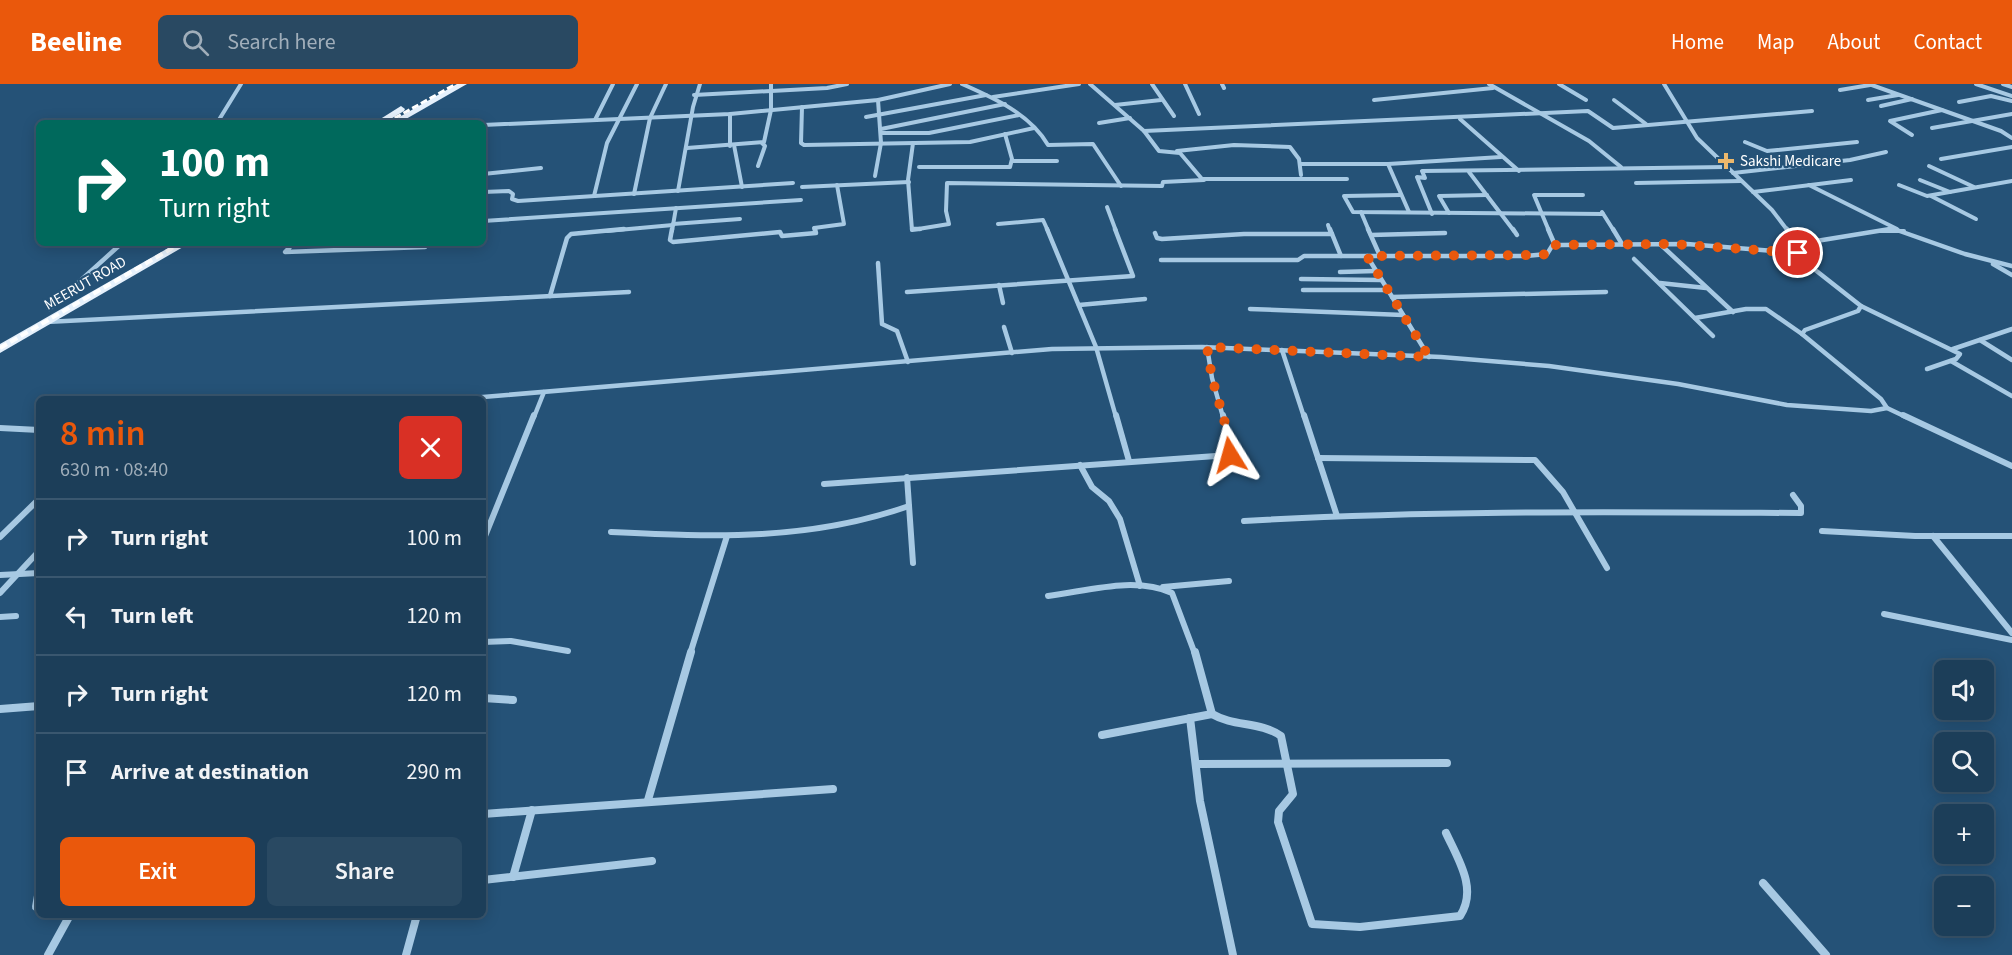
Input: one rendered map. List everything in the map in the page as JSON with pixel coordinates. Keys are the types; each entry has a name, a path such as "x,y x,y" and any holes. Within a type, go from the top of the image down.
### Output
{"main road":[{"path":"383,120 447,84"},
{"path":"398,120 463,84"},
{"name":"MEERUT ROAD","path":"0,338 164,246"},
{"name":"MEERUT ROAD","path":"0,349 180,246"}],"street":[{"path":"219,120 241,84"},
{"path":"595,120 614,84"},
{"path":"594,196 607,143 616,120 637,84"},
{"path":"634,194 650,118 666,84"},
{"path":"678,191 687,148 694,95 700,84"},
{"path":"687,148 765,141 771,110 771,84"},
{"path":"805,84 805,89"},
{"path":"694,95 772,92 848,84"},
{"path":"486,125 730,114 878,100 950,84"},
{"path":"962,84 1005,104 1034,128 1048,145 1093,144 1121,186"},
{"path":"993,97 1060,85 1079,84"},
{"path":"1090,84 1144,131 1160,151 1234,145 1290,147 1296,151 1301,164 1301,175"},
{"path":"1152,84 1174,116"},
{"path":"1185,84 1199,114"},
{"path":"1489,84 1589,141 1621,167"},
{"path":"1559,84 1586,99"},
{"path":"1664,84 1697,138 1772,210 1798,244 1798,253 1806,264 1861,306 1960,354 1952,360 1927,369"},
{"path":"1840,90 1870,84 2001,131 2012,138"},
{"path":"1976,84 2012,96"},
{"path":"2003,84 2012,87"},
{"path":"1374,100 1494,87"},
{"path":"866,117 986,94"},
{"path":"1868,100 1899,94"},
{"path":"1959,102 1991,96 2012,101"},
{"path":"1881,106 1912,99"},
{"path":"875,176 881,143 878,100"},
{"path":"1115,105 1161,100"},
{"path":"1614,100 1647,124"},
{"path":"881,131 1005,104"},
{"path":"802,107 802,144 970,142 1034,128"},
{"path":"1912,135 1890,121 1943,110"},
{"path":"1144,131 1547,115 1588,111 1613,128 1812,111"},
{"path":"730,114 732,145 742,187"},
{"path":"1932,128 2012,114"},
{"path":"881,131 929,133 1019,115"},
{"path":"1099,123 1130,118"},
{"path":"1460,118 1493,146 1500,157 1519,171"},
{"path":"920,167 1011,167 1012,161 1005,134"},
{"path":"1745,142 1767,151 1857,142"},
{"path":"758,166 765,146 762,143"},
{"path":"913,143 909,182 912,230 936,228 949,224 946,211 947,183 1006,182 1162,186 1163,182 1204,180 1347,179"},
{"path":"1941,159 2012,147"},
{"path":"2001,149 2012,153"},
{"path":"1177,151 1204,180"},
{"path":"1733,173 1850,160 1886,152"},
{"path":"1968,154 1978,159"},
{"path":"1301,164 1388,164 1500,157"},
{"path":"1012,161 1057,161"},
{"path":"1388,164 1409,212"},
{"path":"1929,166 1975,187"},
{"path":"1432,214 1417,177 1425,178 1422,171 1726,167"},
{"path":"486,174 541,168"},
{"path":"1005,168 1006,182"},
{"path":"1469,172 1517,236"},
{"path":"1753,192 1851,180"},
{"path":"1920,180 1950,192"},
{"path":"1636,183 1741,181"},
{"path":"1930,196 2012,181"},
{"path":"802,187 909,182"},
{"path":"486,192 509,191 513,194 512,200 518,201 794,183"},
{"path":"676,208 670,240 673,242 780,232 782,236 816,233 814,228 844,224 837,185"},
{"path":"1809,185 1899,230 2012,266"},
{"path":"1899,185 1930,196 1976,219"},
{"path":"1401,195 1344,196 1353,212 1602,213 1622,244"},
{"path":"1449,213 1439,196 1487,195"},
{"path":"1555,245 1534,195 1583,195"},
{"path":"486,221 801,200"},
{"path":"1427,200 1441,200"},
{"path":"907,292 1133,276 1107,207"},
{"path":"1361,212 1380,256"},
{"path":"550,296 567,238 571,234 740,219"},
{"path":"998,224 1043,220 1096,347 1130,461"},
{"path":"1328,225 1341,256"},
{"path":"1798,244 1882,230 1899,230"},
{"path":"1155,233 1159,239 1332,234"},
{"path":"1371,235 1444,233"},
{"path":"1161,260 1298,260 1304,256 1542,255 1550,253 1550,248 1555,245 1622,244 1660,244 1798,253"},
{"path":"1660,244 1733,312"},
{"path":"49,309 119,246"},
{"path":"291,246 285,252 425,247"},
{"path":"1367,256 1429,357"},
{"path":"1635,259 1713,336"},
{"path":"1988,260 2012,275"},
{"path":"878,262 882,324 897,331 908,362"},
{"path":"1340,272 1375,271"},
{"path":"1300,279 1381,280"},
{"path":"1332,280 1336,290"},
{"path":"1660,283 1707,288"},
{"path":"999,285 1003,303"},
{"path":"1303,290 1387,290"},
{"path":"45,322 629,292"},
{"path":"1392,297 1606,292"},
{"path":"1079,305 1145,299"},
{"path":"1802,334 1805,330 1858,311 1861,306"},
{"path":"1250,309 1403,315"},
{"path":"1695,318 1746,309 1766,309 1802,334 1881,399 1887,408 2012,466"},
{"path":"1004,327 1012,353"},
{"path":"1953,349 2012,329"},
{"path":"1980,340 2012,360"},
{"path":"486,397 1096,347 1207,347 1429,357 1549,366 1678,384 1787,405 1870,411 1887,408"},
{"path":"824,484 1225,456 1232,453 1207,347"},
{"path":"1282,350 1337,516"},
{"path":"1952,360 2012,396"},
{"path":"486,534 544,392"},
{"path":"0,428 36,430"},
{"path":"1318,458 1535,460 1543,465 1575,513 1607,568"},
{"path":"1080,465 1092,487 1109,501 1120,519 1140,586"},
{"path":"907,477 913,562"},
{"path":"1244,521 1478,512 1801,513 1801,506 1792,495"},
{"path":"0,537 36,502"},
{"path":"611,532 727,536 823,531 884,517 909,506"},
{"path":"1822,531 1933,536 2012,536"},
{"path":"648,800 675,702 727,536"},
{"path":"1933,536 2012,633"},
{"path":"0,593 36,554"},
{"path":"0,575 36,573"},
{"path":"1048,596 1140,586 1159,587 1229,581"},
{"path":"1159,587 1172,593 1175,599 1193,647 1212,714"},
{"path":"1884,614 2012,640"},
{"path":"0,617 16,616"},
{"path":"486,642 512,641 568,651"},
{"path":"486,698 513,700"},
{"path":"0,709 36,706"},
{"path":"1102,735 1212,714 1231,724 1277,732 1281,736 1289,763 1293,794 1279,811 1278,822 1309,920 1317,927 1378,926 1460,916 1466,909 1470,897 1446,833"},
{"path":"1190,718 1200,801 1233,955"},
{"path":"1196,764 1447,763"},
{"path":"486,814 648,800 833,789"},
{"path":"513,877 532,810"},
{"path":"486,880 652,861"},
{"path":"1763,883 1826,955"},
{"path":"48,955 69,918"},
{"path":"406,955 416,918"}],"railway":[{"path":"391,120 456,84"},
{"path":"0,348 176,246"}],"place":[{"name":"Sakshi Medicare","path":"1726,161"}],"route":[{"path":"1230,455 1233,451 1212,378 1207,347 1429,357 1367,256 1542,255 1550,253 1550,248 1555,245 1660,244 1798,253"}]}
